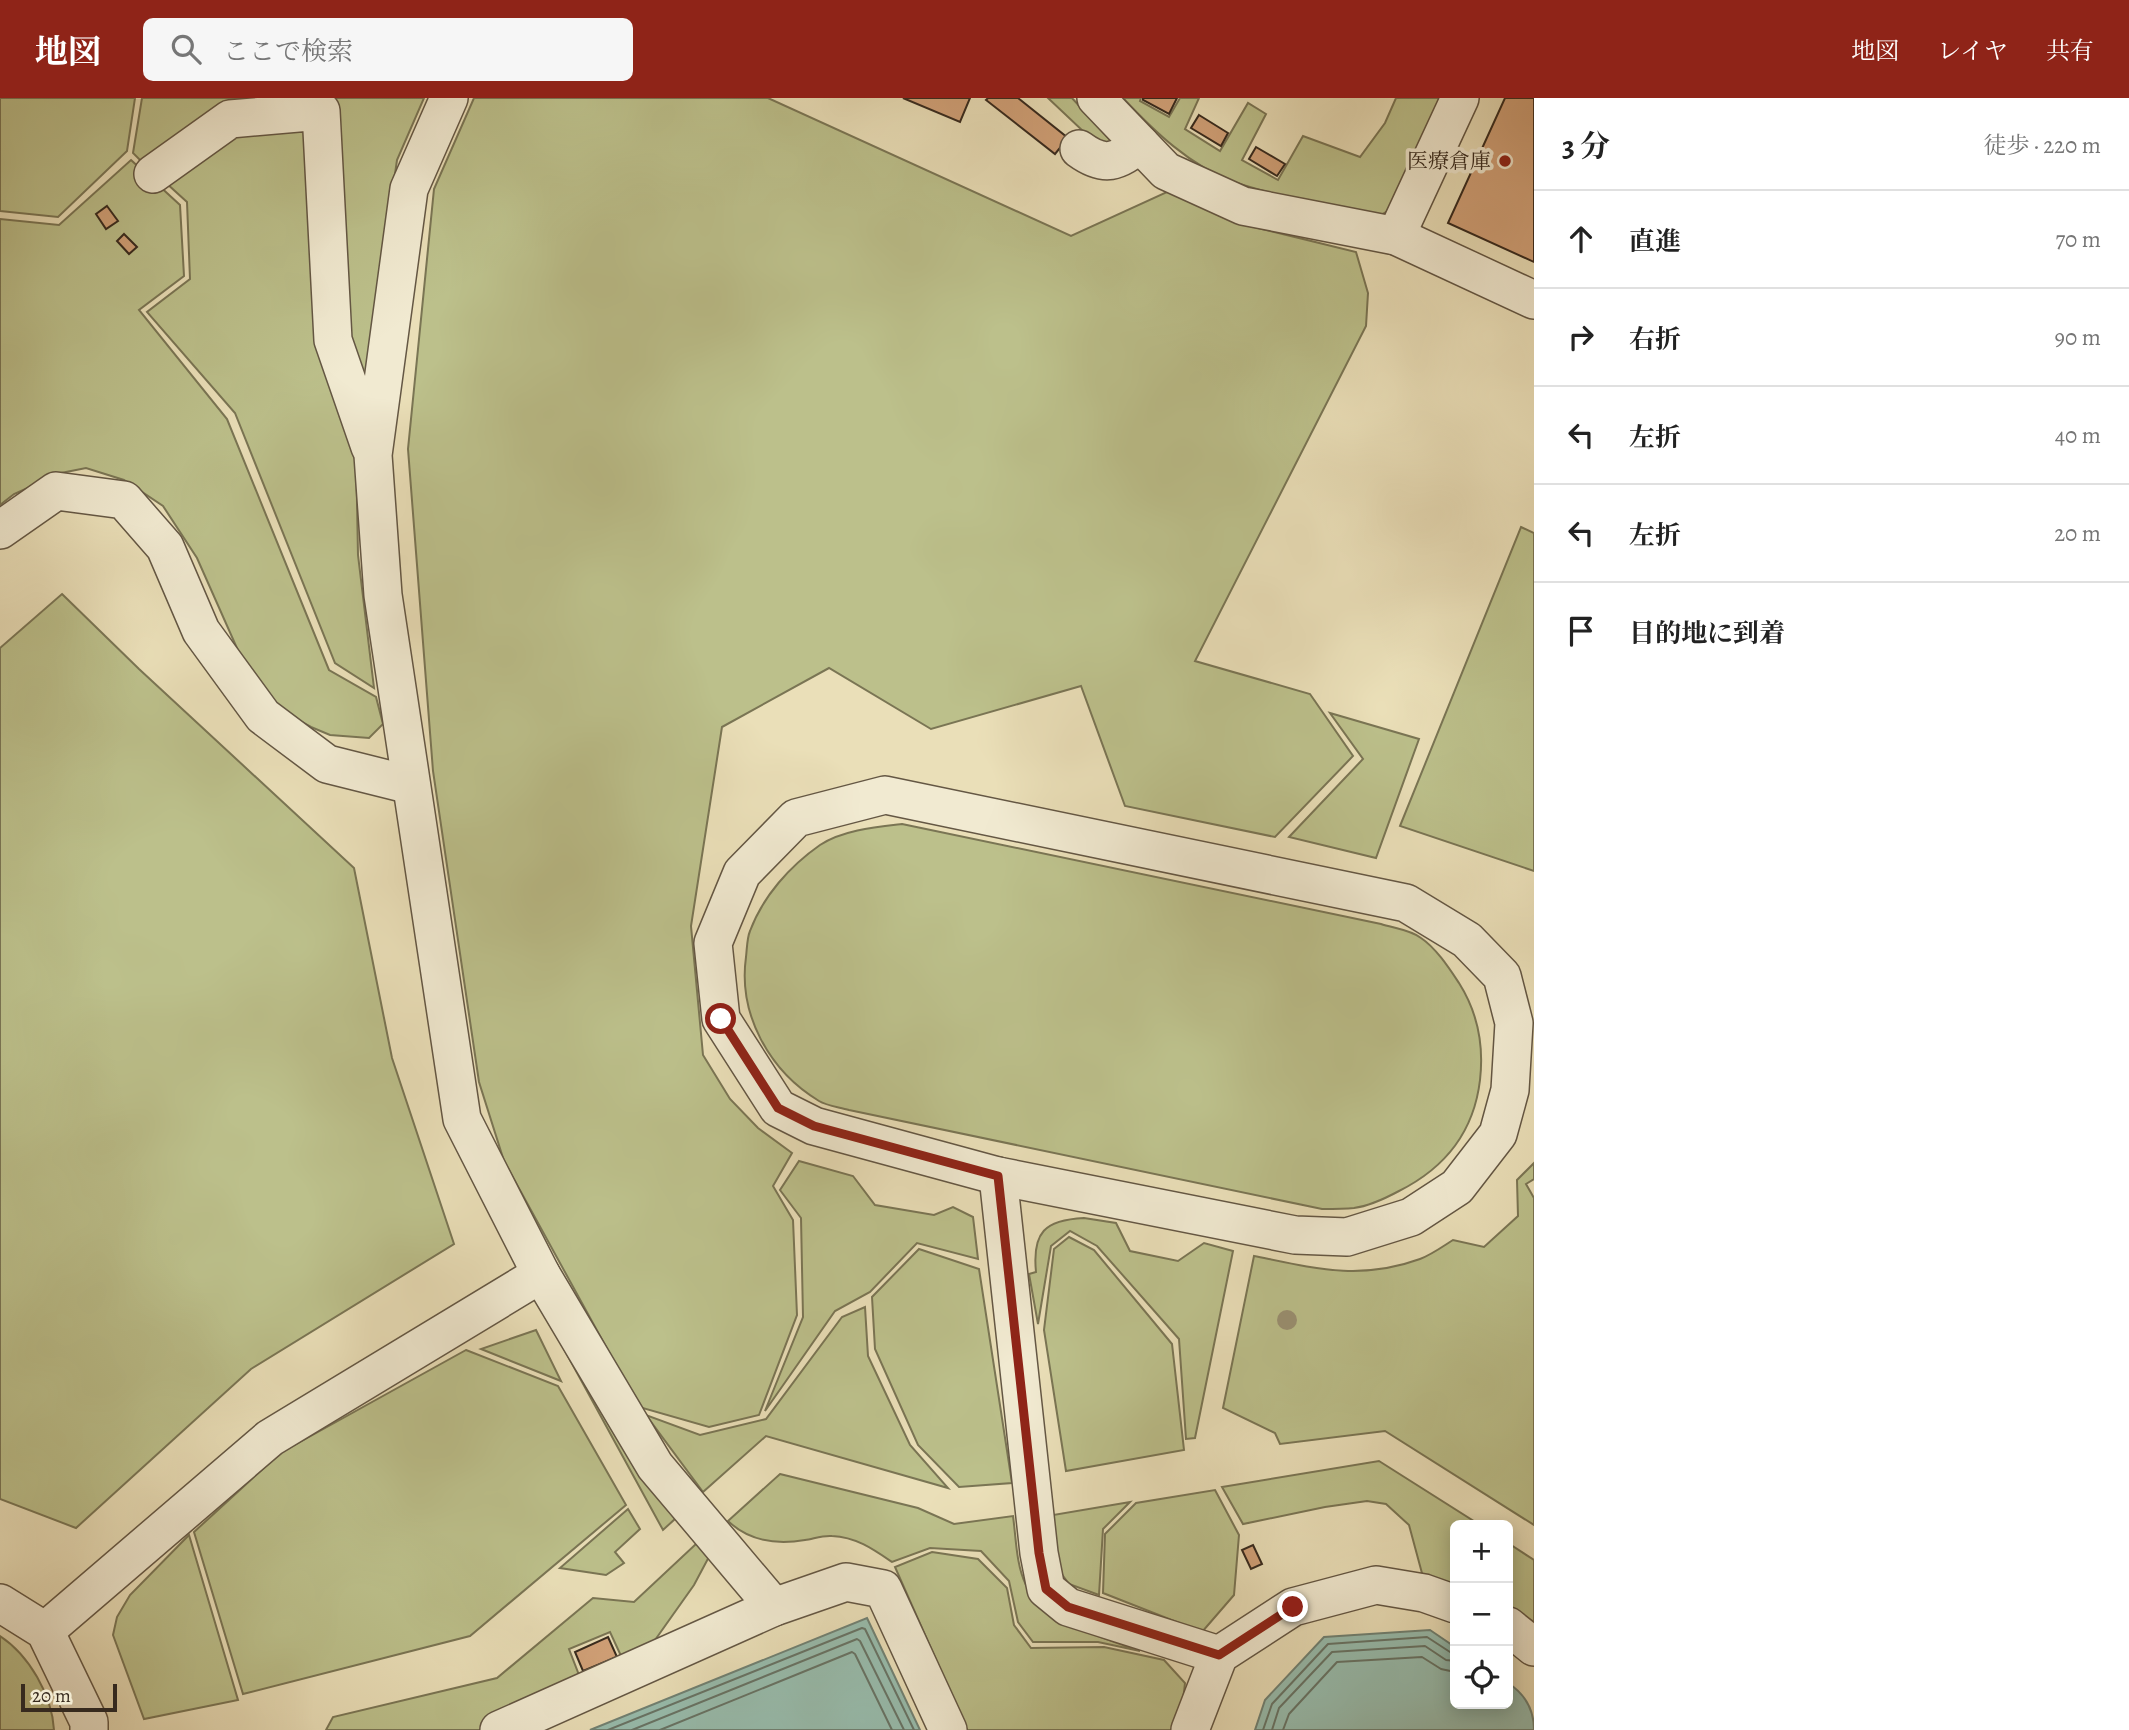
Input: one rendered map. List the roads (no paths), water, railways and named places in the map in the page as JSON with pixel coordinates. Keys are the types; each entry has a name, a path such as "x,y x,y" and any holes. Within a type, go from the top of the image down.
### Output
{"street":[{"path":"449,98 410,189 373,455 383,595 462,1119 541,1274 655,1466 774,1607"},
{"path":"1096,98 1166,171 1243,206 1396,236 1534,300"},
{"path":"1396,236 1460,98"},
{"path":"153,174 230,118 321,111 333,340 373,455"},
{"path":"1079,149 1090,157 1105,161 1121,159 1140,144"},
{"path":"0,530 56,491 124,500 165,547 201,631 263,716 327,764 411,785"},
{"path":"886,795 1406,903 1467,940 1502,976 1514,1023 1510,1090 1498,1134 1457,1187 1411,1217 1347,1237 1296,1235 998,1176 814,1126 778,1108 721,1019 713,943 742,873 796,818 886,795"},
{"path":"998,1176 1039,1553 1046,1589 1068,1607 1219,1655"},
{"path":"45,1631 270,1438 541,1274"},
{"path":"499,1730 774,1607 846,1582 883,1589 941,1727"},
{"path":"1190,1730 1219,1655 1293,1607 1376,1585 1424,1593 1450,1602"},
{"path":"0,1603 45,1631 89,1722 89,1730"},
{"path":"1513,1630 1534,1647"}],"water":[{"path":"867,1618 920,1730 590,1730"},
{"path":"1430,1630 1450,1644 1450,1709 1513,1709 1513,1687 1527,1703 1534,1730 1255,1730 1265,1700 1324,1637"}],"place":[{"name":"医療倉庫","path":"1505,161"}]}
